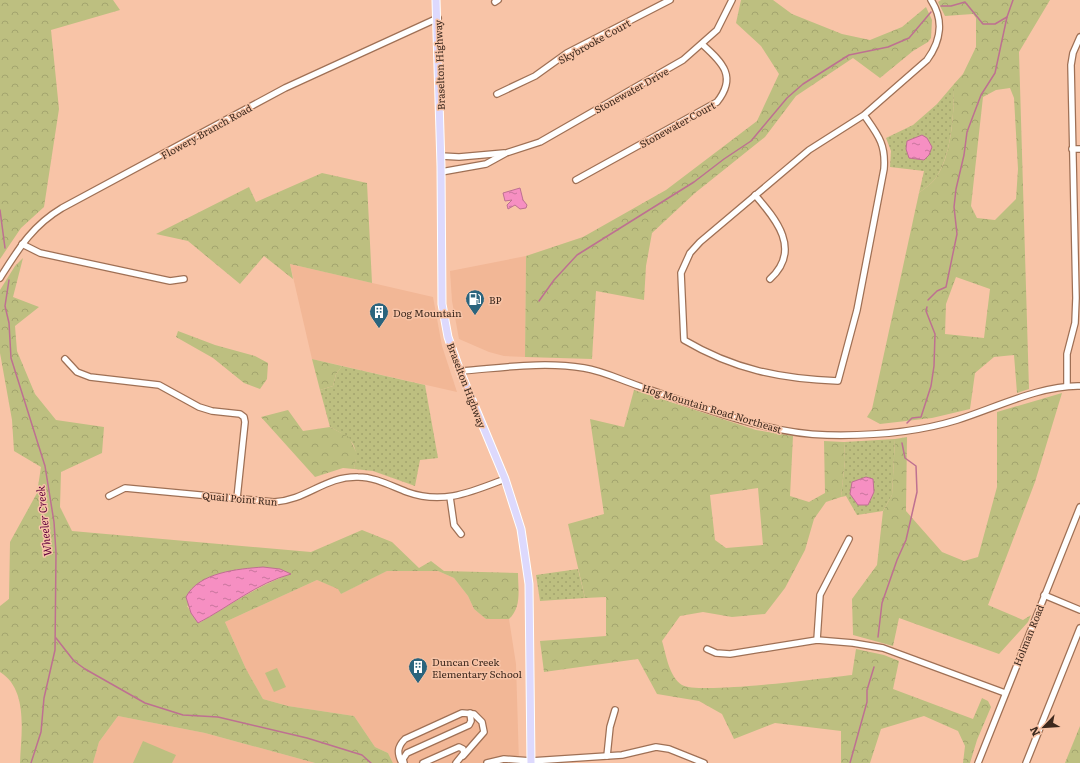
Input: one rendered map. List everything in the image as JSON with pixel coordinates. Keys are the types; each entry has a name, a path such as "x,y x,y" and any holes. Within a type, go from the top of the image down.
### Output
{"main road":[{"name":"Braselton Highway","path":"436,0 438,18 441,156 442,304 448,337 460,371 505,479 521,529 529,584 531,762"}],"street":[{"name":"Skybrooke Court","path":"497,94 535,76 567,53 670,0"},
{"name":"Stonewater Drive","path":"441,156 459,158 506,152 540,142 683,60 703,45 717,30 732,0"},
{"path":"864,115 880,138 885,154 884,169 857,310 838,381 801,380 777,376 738,365 711,355 684,340 681,272 686,261 700,242 755,195 809,150 864,115 927,60 935,49 940,32 935,7 931,0"},
{"name":"Flowery Branch Road","path":"0,278 22,244 45,218 285,88 438,18"},
{"path":"1067,386 1067,354 1075,323 1077,256 1072,149 1071,65 1073,53 1080,36"},
{"name":"Stonewater Court","path":"576,180 718,102 725,92 728,84 725,70 721,61 703,45"},
{"path":"1072,149 1080,149"},
{"name":"Stonewater Drive","path":"441,172 486,164 506,152"},
{"path":"755,195 774,217 781,230 785,245 784,258 780,270 770,279"},
{"path":"22,244 40,253 170,282 184,279"},
{"path":"65,359 77,372 90,377 140,381 159,385 200,407 212,411 240,414 244,417 245,422 237,498"},
{"name":"Hog Mountain Road Northeast","path":"460,371 555,365 586,368 742,419 801,434 826,435 889,434 916,431 981,412 1048,389 1067,386 1080,386"},
{"name":"Quail Point Run","path":"110,496 125,488 287,501 299,498 329,482 357,477 373,479 426,497 438,499 473,491 505,479"},
{"path":"450,497 454,526 461,534"},
{"name":"Holman Road","path":"978,763 1080,507"},
{"path":"817,640 820,595 849,539"},
{"path":"1044,595 1080,610"},
{"path":"1026,763 1080,628"},
{"path":"707,649 716,653 730,654 817,640 853,643 883,648 1005,693"},
{"path":"607,756 610,727 615,710"},
{"path":"402,763 398,752 398,747 405,739 462,713 470,713 479,717 482,722 484,732 456,763"},
{"path":"402,763 407,753 469,724 471,722 470,713"},
{"path":"423,763 459,747 463,750 463,756"},
{"path":"487,763 504,759 531,762 622,755 656,748 669,749 704,763"}],"shaded area":[{"path":"526,256 525,357 504,356 489,352 459,339 452,301 450,271"},
{"path":"290,264 433,297 442,346 457,392 312,359"},
{"path":"387,571 438,571 454,578 468,596 474,609 486,619 509,619 516,664 519,763 393,763 388,753 375,747 354,716 288,706 263,699 246,669 225,622 317,580 339,589 341,594"},
{"path":"118,716 205,733 315,763 93,763 99,742"}],"green space":[{"path":"0,0 113,0 120,10 51,30 59,109 44,207 21,228 0,259"},
{"path":"741,0 773,0 792,14 842,34 870,40 902,27 926,7 932,20 931,38 928,42 913,51 880,78 853,58 796,96 765,137 695,193 652,233 646,266 644,300 596,291 592,359 525,357 526,256 583,237 666,190 757,121 779,74 761,46 736,23"},
{"path":"941,0 1050,0 1019,52 1029,389 1017,393 1014,355 994,357 975,373 970,409 932,418 880,424 867,417 872,409 919,193 933,181 942,167 951,132 954,84 963,74 976,47 976,18 973,14 945,16 938,2","holes":["1010,88 1014,98 1018,169 1016,199 995,220 977,218 971,206 983,97 996,90","956,277 990,289 984,338 945,334 946,304"]},
{"path":"954,84 953,119 946,156 935,179 919,193 924,171 890,167 891,151 886,138 913,125 937,104"},
{"path":"322,173 367,183 372,283 290,264 293,279 264,256 240,284 188,241 156,234 249,187 256,202"},
{"path":"23,258 13,297 39,307 15,326 17,351 35,394 56,420 104,427 102,453 61,472 60,507 72,531 311,552 362,530 392,542 419,568 431,561 444,571 518,573 518,603 509,619 486,619 474,609 468,596 454,578 438,571 387,571 341,594 338,589 317,580 225,622 246,669 263,699 288,706 354,716 375,747 388,753 393,763 315,763 205,733 118,716 99,742 93,763 20,763 22,726 19,701 16,690 9,680 0,672 0,606 9,599 10,542 37,493 41,467 14,451 12,420 0,353 0,290 15,266","holes":["280,569 290,574 255,590 199,623 187,606"]},
{"path":"178,331 215,345 255,356 268,363 267,379 260,389 244,383 213,358 176,337"},
{"path":"312,359 342,366 336,374 333,386 320,390"},
{"path":"342,366 425,385 438,458 420,460 415,486 373,471 354,469 356,460 355,448 348,439 330,427 320,390 333,386 336,374"},
{"path":"634,390 756,430 793,436 790,496 809,502 825,493 824,441 844,442 845,460 841,497 826,502 814,519 805,550 785,588 765,614 732,617 703,612 680,616 662,641 671,671 674,677 682,685 693,688 736,687 852,675 856,649 884,655 899,661 893,689 973,719 982,698 988,701 991,707 977,740 970,763 963,763 965,746 958,731 924,716 881,729 870,763 841,763 841,731 775,723 734,739 722,714 699,701 657,694 638,659 544,672 540,641 606,636 606,597 585,598 568,524 604,514 590,419 624,427","holes":["758,488 763,545 726,548 715,540 710,495"]},
{"path":"1062,393 1035,482 988,605 1023,620 1031,615 1028,622 999,654 899,618 893,646 853,635 852,599 877,565 883,511 892,495 895,439 907,437 906,511 942,552 964,561 978,557 997,487 997,412"},
{"path":"288,410 303,431 330,427 349,437 357,454 354,469 343,468 315,477 261,417"},
{"path":"895,439 892,495 883,511 857,515 846,496 841,497 845,460 844,442"},
{"path":"578,569 585,598 540,601 536,575"},
{"path":"277,668 286,687 274,692 265,673"},
{"path":"1080,726 1080,763 1065,763"},
{"path":"143,741 176,755 172,763 133,763"}],"water":[{"path":"922,135 927,138 932,147 929,155 924,160 909,158 906,149 907,141"},
{"path":"520,188 523,200 527,205 526,208 520,209 515,205 508,209 507,205 512,200 505,201 503,193"},
{"path":"866,477 873,479 874,492 868,505 858,505 850,494 852,482"},
{"path":"263,567 280,569 291,574 266,583 198,623 191,613 186,597 200,582 220,573"}],"waterway":[{"path":"928,300 937,291 946,287 957,234 954,207 967,132 981,95 995,73 1007,17 1013,0"},
{"path":"941,6 951,6 965,2 983,24 995,24 1007,17"},
{"path":"539,301 554,280 577,255 694,182 751,141 787,98 803,84 849,55 888,47 909,38 931,12"},
{"name":"Wheeler Creek","path":"0,210 5,248"},
{"name":"Wheeler Creek","path":"9,280 5,306 9,323 11,358 45,466 54,522 56,553 55,650 44,698 41,732 31,763"},
{"path":"907,423 912,418 921,417 931,386 934,366 935,334 926,311 927,307"},
{"path":"878,637 882,603 897,560 906,540 917,492 916,466 905,458 902,443"},
{"path":"56,638 74,661 85,669 145,703 183,715 218,717 307,738 362,755 371,763"},
{"path":"850,763 867,702 867,690 874,667"}],"place":[{"name":"BP","path":"475,316"},
{"name":"Dog Mountain","path":"379,329"},
{"name":"Duncan Creek Elementary School","path":"418,684"}]}
